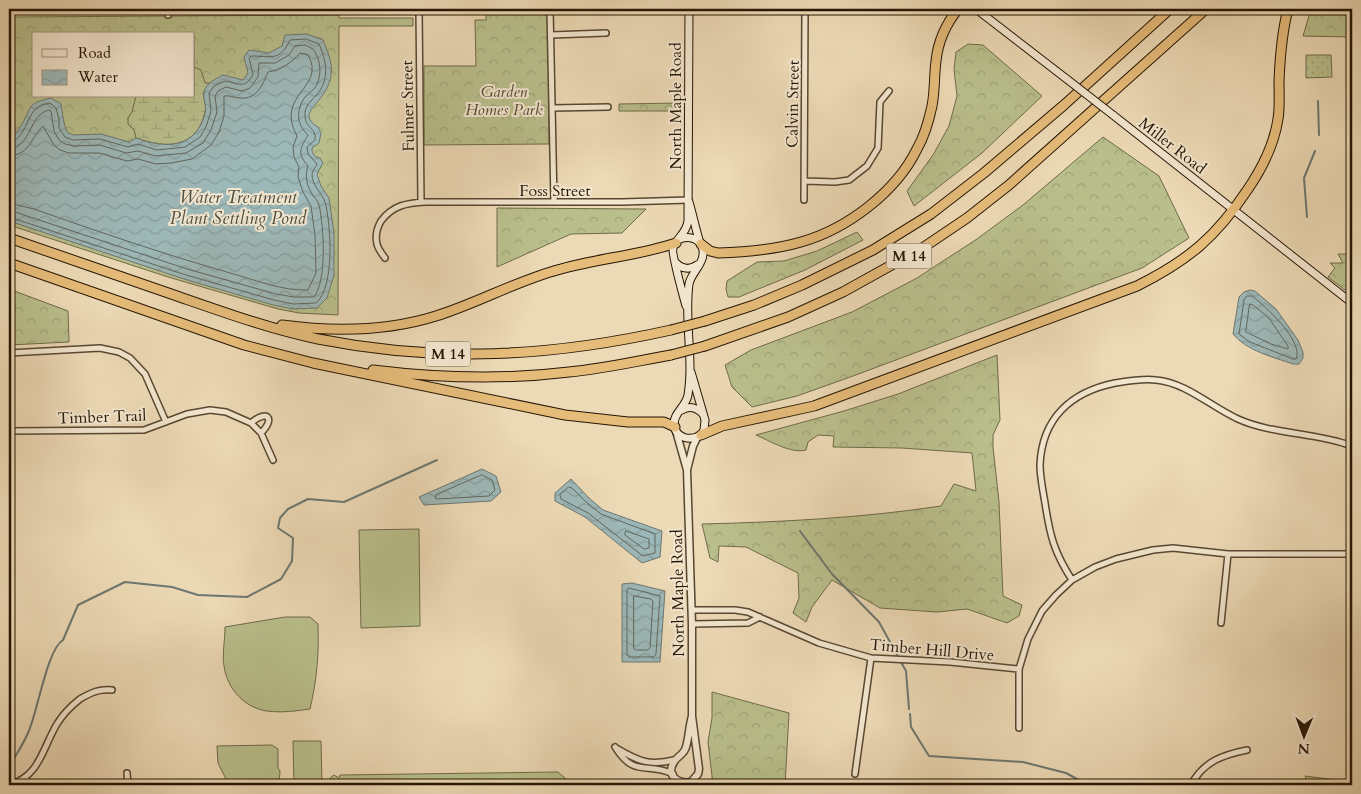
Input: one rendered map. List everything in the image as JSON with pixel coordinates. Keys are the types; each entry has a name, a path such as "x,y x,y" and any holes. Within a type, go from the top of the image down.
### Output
{"highway":[{"path":"701,244 710,251 718,253 768,250 814,238 846,222 868,208 898,177 918,149 934,99 938,47 944,29 958,9"},
{"name":"M 14","path":"9,238 228,314 318,339 380,349 453,354 562,350 632,339 704,321 754,305 802,285 873,250 932,214 1064,105 1170,9"},
{"name":"M 14","path":"9,263 244,344 313,363 394,373 497,377 570,372 617,366 671,355 705,346 797,314 843,292 924,247 967,218 1009,185 1206,9"},
{"path":"700,435 722,426 814,406 1137,286 1157,276 1188,256 1212,236 1234,209 1261,170 1276,133 1281,42 1288,9"},
{"path":"228,314 320,330 345,330 398,325 436,316 560,269 654,250 678,241"},
{"path":"313,363 565,415 628,422 664,422 675,428"}],"main road":[{"name":"North Maple Road","path":"688,311 672,253 688,224 689,9"},
{"name":"Miller Road","path":"976,9 1352,303"},
{"name":"North Maple Road","path":"680,410 688,397 690,372 689,284 704,253 689,201"},
{"path":"678,241 688,237 701,244"},
{"path":"675,263 689,268 698,265"},
{"name":"North Maple Road","path":"690,372 703,415"},
{"path":"690,407 695,408 703,415 706,425 700,435 694,438 681,436 675,428 675,418 680,410 690,407"}],"street":[{"path":"168,9 168,15"},
{"name":"Fulmer Street","path":"419,9 421,202"},
{"path":"550,9 554,202"},
{"name":"Calvin Street","path":"804,200 805,9"},
{"path":"551,35 606,33"},
{"path":"805,181 835,182 849,180 866,166 878,148 880,102 889,91"},
{"path":"552,108 608,107"},
{"name":"Foss Street","path":"385,258 377,245 376,233 378,225 391,210 405,204 421,202 689,201"},
{"path":"9,353 100,348 119,352 130,358 146,374 166,422"},
{"path":"1072,580 1055,551 1050,534 1040,466 1042,448 1048,429 1057,415 1087,390 1127,381 1157,380 1192,392 1238,420 1273,430 1323,438 1352,446"},
{"name":"Timber Trail","path":"9,431 144,430 187,414 210,410 226,412 251,423 261,433 273,460"},
{"name":"Timber Trail","path":"251,423 259,416 267,417 269,425 261,433"},
{"name":"North Maple Road","path":"675,428 687,470 692,610 692,716 697,760"},
{"name":"North Maple Road","path":"687,470 693,446 700,435"},
{"path":"1019,728 1020,669 1028,639 1038,618 1056,595 1072,580 1095,567 1116,559 1156,550 1188,549 1228,554 1352,554"},
{"path":"1221,623 1228,554"},
{"name":"Timber Hill Drive","path":"692,610 735,610 748,612 819,643 871,658 950,662 1020,669"},
{"path":"692,624 748,623 760,618"},
{"path":"855,774 871,658"},
{"path":"9,785 25,778 42,756 56,726 64,714 84,697 100,689 112,690"},
{"name":"North Maple Road","path":"682,755 686,748 692,716"},
{"path":"672,774 662,770 648,769 626,763 615,747 635,758 650,763 674,760 682,755 690,756 697,760 699,769 698,774 691,783 677,783 672,774 674,760"},
{"path":"1191,785 1202,768 1216,758 1247,750"},
{"path":"127,773 128,785"},
{"path":"25,778 31,785"}],"green space":[{"name":"Garden Homes Park","path":"486,9 548,9 549,144 424,145 424,66 476,66 475,20 486,20"},
{"path":"1311,9 1352,9 1352,37 1303,36"},
{"name":"Water Treatment Plant Settling Pond","path":"339,15 339,18 413,18 413,26 339,26 338,315 299,313 278,309 168,277 9,225 9,17"},
{"path":"968,44 983,45 1042,96 982,153 914,206 907,191 933,155 949,126 957,96 954,69 956,52"},
{"path":"1306,55 1331,55 1332,77 1306,78"},
{"path":"195,67 201,70 205,83 210,83 204,92 206,107 201,124 195,133 179,143 158,144 136,138 134,130 128,124 128,118 132,112 136,98 195,98"},
{"path":"679,103 679,111 619,111 619,104"},
{"path":"1103,137 1159,176 1189,238 1142,268 797,396 752,407 732,387 725,365 751,350 852,312 917,278 977,239 1023,205"},
{"path":"497,208 646,209 622,233 571,234 497,267"},
{"path":"857,232 863,240 805,270 739,297 728,297 727,281 757,262 784,261 817,251"},
{"path":"1338,254 1352,254 1352,287 1345,290 1328,277 1335,268 1330,263 1343,263"},
{"path":"9,289 68,311 69,342 9,345"},
{"path":"997,355 1000,420 993,435 993,447 999,502 1003,596 1022,605 1019,616 1007,623 967,609 937,612 880,608 832,580 812,607 806,622 793,613 799,598 798,573 746,547 719,546 718,562 710,558 702,524 822,519 882,514 941,506 954,484 976,491 972,453 902,448 833,447 834,436 818,435 808,442 806,450 800,451 781,446 756,435 898,394"},
{"path":"419,529 420,626 361,628 359,530"},
{"path":"285,617 310,617 318,624 317,666 310,709 278,712 267,711 245,702 233,690 229,682 223,661 225,627"},
{"path":"712,692 789,713 785,785 713,785 708,742 712,718"},
{"path":"293,741 321,741 322,785 294,785"},
{"path":"272,745 278,749 279,785 229,785 218,763 217,746"},
{"path":"558,772 569,785 329,785 330,778 334,775 339,778 340,775"},
{"path":"1305,776 1352,782 1352,785 1308,785"}],"water":[{"name":"Water Treatment Plant Settling Pond","path":"307,34 323,40 331,65 327,89 309,115 312,123 318,127 321,133 319,143 312,150 314,155 320,158 323,163 317,174 321,186 329,198 334,233 334,275 327,298 317,308 293,309 273,305 184,279 9,221 9,140 24,121 30,108 37,102 51,98 61,104 66,130 74,135 101,134 129,142 136,138 158,144 178,143 187,140 195,134 201,125 205,110 204,93 209,84 223,75 243,80 248,73 244,57 249,50 269,53 282,46 285,35"},
{"path":"1255,291 1276,309 1298,340 1303,352 1303,358 1299,364 1293,364 1261,353 1245,345 1233,334 1239,297 1244,292"},
{"path":"482,469 496,476 501,492 491,501 424,505 419,497"},
{"path":"571,479 603,510 662,531 660,557 642,563 585,517 555,501 555,493"},
{"path":"632,583 665,591 660,662 622,662 622,584"}],"waterway":[{"path":"1318,101 1319,135"},
{"path":"1307,217 1304,178 1315,151"},
{"path":"9,767 28,733 52,656 57,646 63,640 78,605 125,582 172,587 198,595 247,597 281,579 292,561 293,538 278,528 280,518 288,509 308,499 344,502 437,460"},
{"path":"800,531 832,574 879,622 906,671 909,709"},
{"path":"910,714 911,727 929,756 1023,762 1066,773 1088,785"}]}
